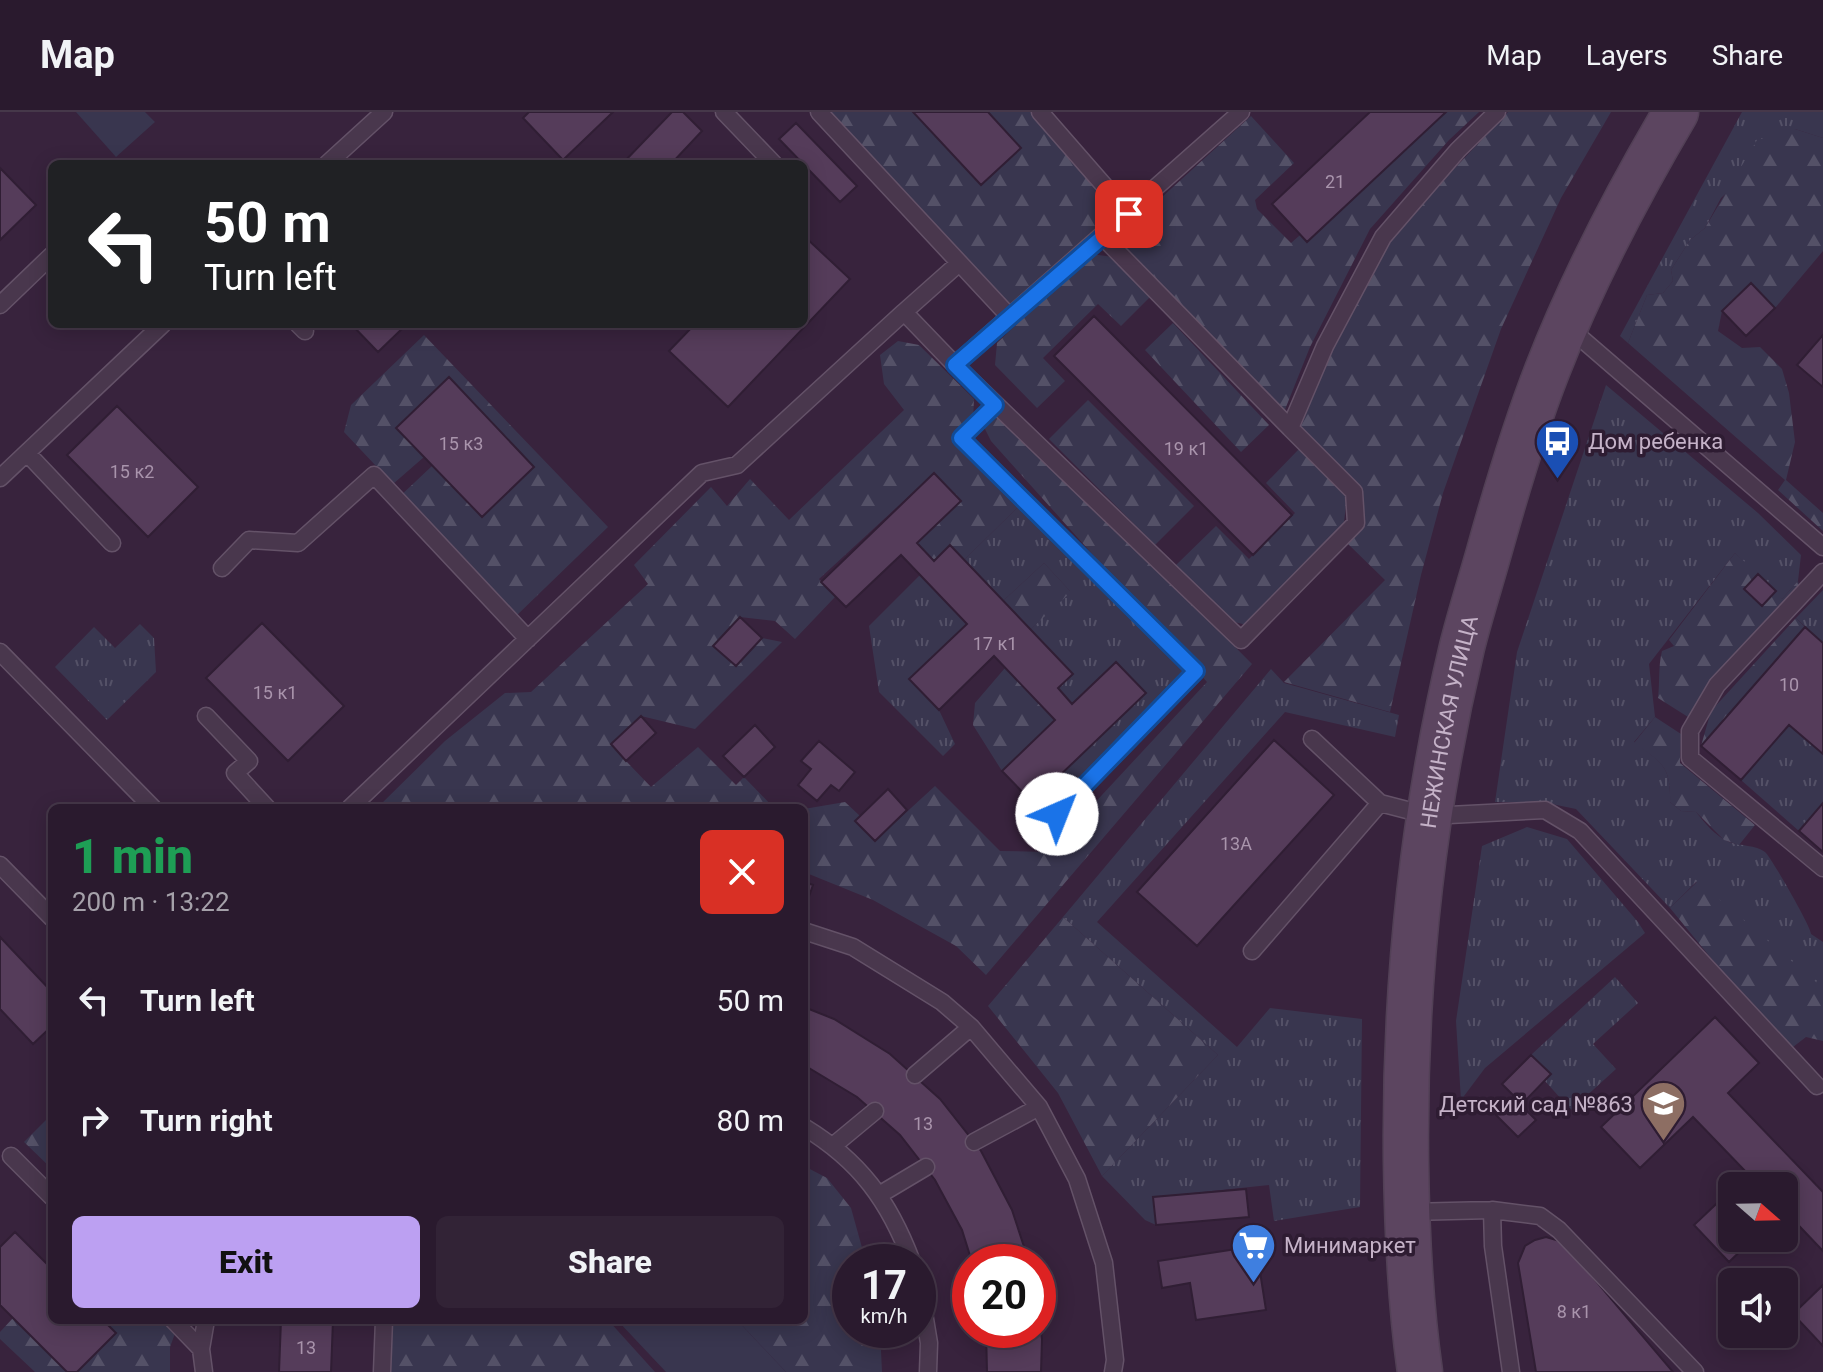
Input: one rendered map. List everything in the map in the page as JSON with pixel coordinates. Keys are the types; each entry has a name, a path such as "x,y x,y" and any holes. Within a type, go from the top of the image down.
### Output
{"street":[{"name":"НЕЖИНСКАЯ УЛИЦА","path":"1420,1372 1412,1322 1407,1212 1405,1087 1409,997 1430,816 1462,649 1512,468 1547,369 1630,190 1676,112"}],"lane":[{"path":"331,160 384,112"},
{"path":"724,112 770,160"},
{"path":"819,112 1009,316"},
{"path":"1040,112 1129,214"},
{"path":"955,365 1241,112"},
{"path":"1290,428 1325,346 1383,237 1458,150 1497,112"},
{"path":"904,312 995,405 1241,640 1356,523 1354,492 1103,237"},
{"path":"0,305 48,259"},
{"path":"354,804 702,473 737,465 958,264"},
{"path":"1567,326 1823,547"},
{"path":"0,478 159,328"},
{"path":"995,405 961,438 1196,671 1057,814"},
{"path":"27,453 112,543"},
{"path":"222,568 249,540 298,543 374,475 528,639"},
{"path":"1823,572 1717,685 1690,731 1690,758 1823,868"},
{"path":"0,652 149,804"},
{"path":"206,716 249,761 235,773 263,804"},
{"path":"1312,739 1380,803 1430,816 1545,810 1580,831 1817,1086"},
{"path":"1252,951 1380,803"},
{"path":"0,865 48,914"},
{"path":"808,932 853,947 942,1002 971,1027 1039,1107 1077,1179 1104,1263 1115,1360 1113,1372"},
{"path":"915,1075 971,1027"},
{"path":"974,1142 1039,1107"},
{"path":"834,1145 875,1111"},
{"path":"808,1129 834,1145 879,1195 905,1244"},
{"path":"11,1156 48,1193"},
{"path":"879,1195 926,1167"},
{"path":"1407,1212 1492,1210 1540,1216 1559,1230 1695,1372"},
{"path":"1492,1210 1493,1246 1511,1372"},
{"path":"177,1324 201,1349"},
{"path":"204,1372 201,1349 205,1324"},
{"path":"382,1372 384,1324"},
{"path":"928,1372 929,1348"}],"green space":[{"path":"76,112 145,112 155,122 116,157"},
{"path":"819,112 1040,112 1129,214 1009,316"},
{"path":"1441,112 1479,112 1449,140 1370,229 1310,347 1284,412 1116,239 1251,116 1294,163 1255,200 1257,209 1291,243"},
{"path":"1508,112 1611,112 1561,198 1501,329 1443,493 1390,712 1284,682 1385,580 1347,543 1364,524 1360,487 1298,424 1385,242"},
{"path":"1742,112 1823,112 1823,138 1795,129 1721,198 1705,228 1690,240 1671,270 1673,281 1663,293 1647,295 1628,343 1620,336"},
{"path":"1795,129 1823,138 1823,251 1775,308 1751,283 1722,311 1718,331 1742,348 1760,347 1782,369 1789,393 1795,442 1786,480 1823,513 1823,531 1778,490 1785,480 1628,343 1647,295 1663,293 1673,281 1671,270 1690,240 1705,228 1757,140"},
{"path":"1090,254 1114,257 1151,296 1121,326 1098,304 1043,358 1065,381 1037,408 995,365 997,343"},
{"path":"1173,323 1269,425 1241,452 1145,350"},
{"path":"424,335 608,527 514,618 397,499 432,466 482,517 534,466 449,378 396,428 424,457 393,484 344,432 351,405"},
{"path":"898,341 919,345 974,399 973,420 955,440 1019,506 964,560 950,546 934,561 917,543 934,473 819,579 835,597 795,639 775,621 740,617 714,646 735,666 762,638 782,642 695,729 641,716 626,761 651,787 698,747 736,785 744,777 770,804 381,804 445,741 505,693 531,692 648,584 634,565 711,487 727,506 750,479 789,520 904,410 884,384 880,355"},
{"path":"1606,385 1758,513 1801,555 1798,581 1782,599 1735,553 1649,664 1655,717 1634,742 1663,766 1669,780 1670,802 1681,811 1696,812 1724,839 1757,848 1769,857 1811,934 1823,942 1823,989 1696,882 1670,908 1576,809 1547,803 1495,802 1517,652"},
{"path":"1088,400 1194,506 1155,545 1049,439"},
{"path":"995,405 1252,664 986,975 956,946 873,900 808,874 808,808 845,802 860,816 856,821 875,841 935,786 1000,851 1049,852 1207,682 991,441 980,419"},
{"path":"1299,449 1347,497 1344,522 1247,625 1230,621 1175,566 1216,526 1249,559 1295,513 1266,483"},
{"path":"1019,506 1189,678 1057,814 1032,802 1146,693 1116,662 1072,704 1058,688 1030,630 1070,591 1044,563 1003,601 964,560"},
{"path":"1735,553 1758,574 1744,589 1761,606 1776,591 1782,599 1798,581 1801,596 1696,722 1658,698 1662,651 1674,646 1669,640"},
{"path":"1044,563 1071,592 1030,630 1003,601"},
{"path":"920,575 967,624 910,679 939,710 955,744 943,756 879,692 869,626"},
{"path":"1823,590 1823,643 1796,618"},
{"path":"1796,618 1805,627 1701,746 1711,711"},
{"path":"140,624 154,638 156,672 107,720 55,667 94,627 115,648"},
{"path":"1005,668 1055,720 1002,771 973,725 975,703"},
{"path":"1271,669 1284,683 1399,715 1395,737 1285,712 1097,922 1237,1047 1270,1008 1362,1019 1360,1207 1274,1221 1269,1185 1154,1197 1156,1225 1145,1220 1102,1176 1218,1055 1063,917"},
{"path":"1655,717 1681,734 1680,763 1755,825 1739,845 1724,840 1696,812 1681,811 1670,802 1669,780 1663,766 1634,743"},
{"path":"1789,725 1823,754 1823,803 1799,831 1741,780"},
{"path":"1527,827 1567,839 1645,933 1485,1068 1461,1100 1456,1021 1482,846"},
{"path":"1698,881 1823,988 1823,1041 1806,1037 1793,1047 1774,1035 1670,908"},
{"path":"1063,917 1218,1055 1102,1176 1058,1093 988,1006"},
{"path":"1615,977 1638,1003 1593,1044 1616,1069 1571,1110 1545,1081 1551,1074 1531,1055"},
{"path":"48,1118 48,1165 24,1142"},
{"path":"808,1168 827,1178 851,1208 861,1244 832,1244 832,1348 881,1348 882,1372 786,1372 741,1324 808,1324"},
{"path":"13,1318 67,1372 35,1372 0,1339 0,1332"},
{"path":"107,1324 179,1324 170,1347 170,1372 77,1372 116,1333"},
{"path":"384,1324 612,1324 655,1372 382,1372"},
{"path":"621,1324 741,1324 786,1372 666,1372"}],"building":[{"path":"529,112 613,112 563,160 523,118"},
{"path":"672,112 683,112 702,131 675,160 626,160"},
{"path":"913,112 988,112 1021,148 981,185"},
{"path":"1370,112 1446,112 1307,242 1272,204"},
{"path":"796,123 857,186 840,202 808,169 808,160 799,160 779,139"},
{"path":"0,168 36,205 0,240"},
{"path":"808,240 850,279 808,323"},
{"path":"1751,283 1775,308 1746,336 1722,311"},
{"path":"1094,316 1292,515 1253,555 1054,356"},
{"path":"355,328 403,328 378,352"},
{"path":"691,328 803,328 728,407 669,351"},
{"path":"1823,335 1823,387 1797,365"},
{"path":"449,377 534,467 482,517 396,428"},
{"path":"117,406 198,487 148,537 67,455"},
{"path":"934,473 961,501 917,543 934,561 950,545 1073,674 1058,688 1072,704 1116,662 1146,693 1032,802 1002,771 1055,720 994,656 939,710 909,679 967,624 901,555 846,607 821,582"},
{"path":"1758,574 1776,591 1762,606 1744,589"},
{"path":"740,617 762,638 736,666 713,646"},
{"path":"262,623 344,706 288,761 206,678"},
{"path":"1805,627 1823,643 1823,754 1789,725 1741,780 1701,746"},
{"path":"641,716 656,733 626,761 611,744"},
{"path":"755,725 775,747 744,777 723,756"},
{"path":"1274,740 1334,795 1197,946 1137,892"},
{"path":"819,741 855,772 839,791 831,785 817,801 798,785 811,769 801,761"},
{"path":"888,789 907,810 875,841 855,821"},
{"path":"1823,803 1823,852 1799,831"},
{"path":"0,937 48,988 48,1030 33,1044 0,1009"},
{"path":"808,1009 834,1019 890,1054 940,1099 981,1151 1012,1210 1023,1244 966,1244 935,1180 900,1135 857,1097 808,1067"},
{"path":"1715,1017 1759,1063 1728,1093 1823,1192 1823,1251 1798,1225 1798,1172 1746,1172 1693,1117 1640,1168 1601,1127"},
{"path":"1531,1055 1551,1074 1521,1105 1536,1120 1518,1137 1496,1115 1514,1096 1502,1084"},
{"path":"1246,1189 1249,1217 1156,1225 1153,1197"},
{"path":"1718,1202 1718,1250 1694,1225"},
{"path":"15,1232 48,1265 48,1324 107,1324 116,1333 77,1372 67,1372 0,1305 0,1247"},
{"path":"1546,1237 1563,1242 1673,1372 1536,1372 1518,1263 1525,1246"},
{"path":"1256,1246 1266,1310 1196,1320 1190,1283 1162,1288 1158,1261"},
{"path":"1720,1252 1739,1252 1729,1262"},
{"path":"1823,1285 1823,1346 1798,1319 1798,1309"},
{"path":"281,1324 333,1324 331,1372 279,1372"},
{"path":"986,1348 1042,1348 1041,1372 987,1372"}],"place":[{"name":"Дом ребенка","path":"1557,480"},
{"name":"Детский сад №863","path":"1664,1143"},
{"name":"Минимаркет","path":"1253,1284"}],"route":[{"path":"1057,814 1196,671 961,438 995,405 955,365 1129,214"}]}
